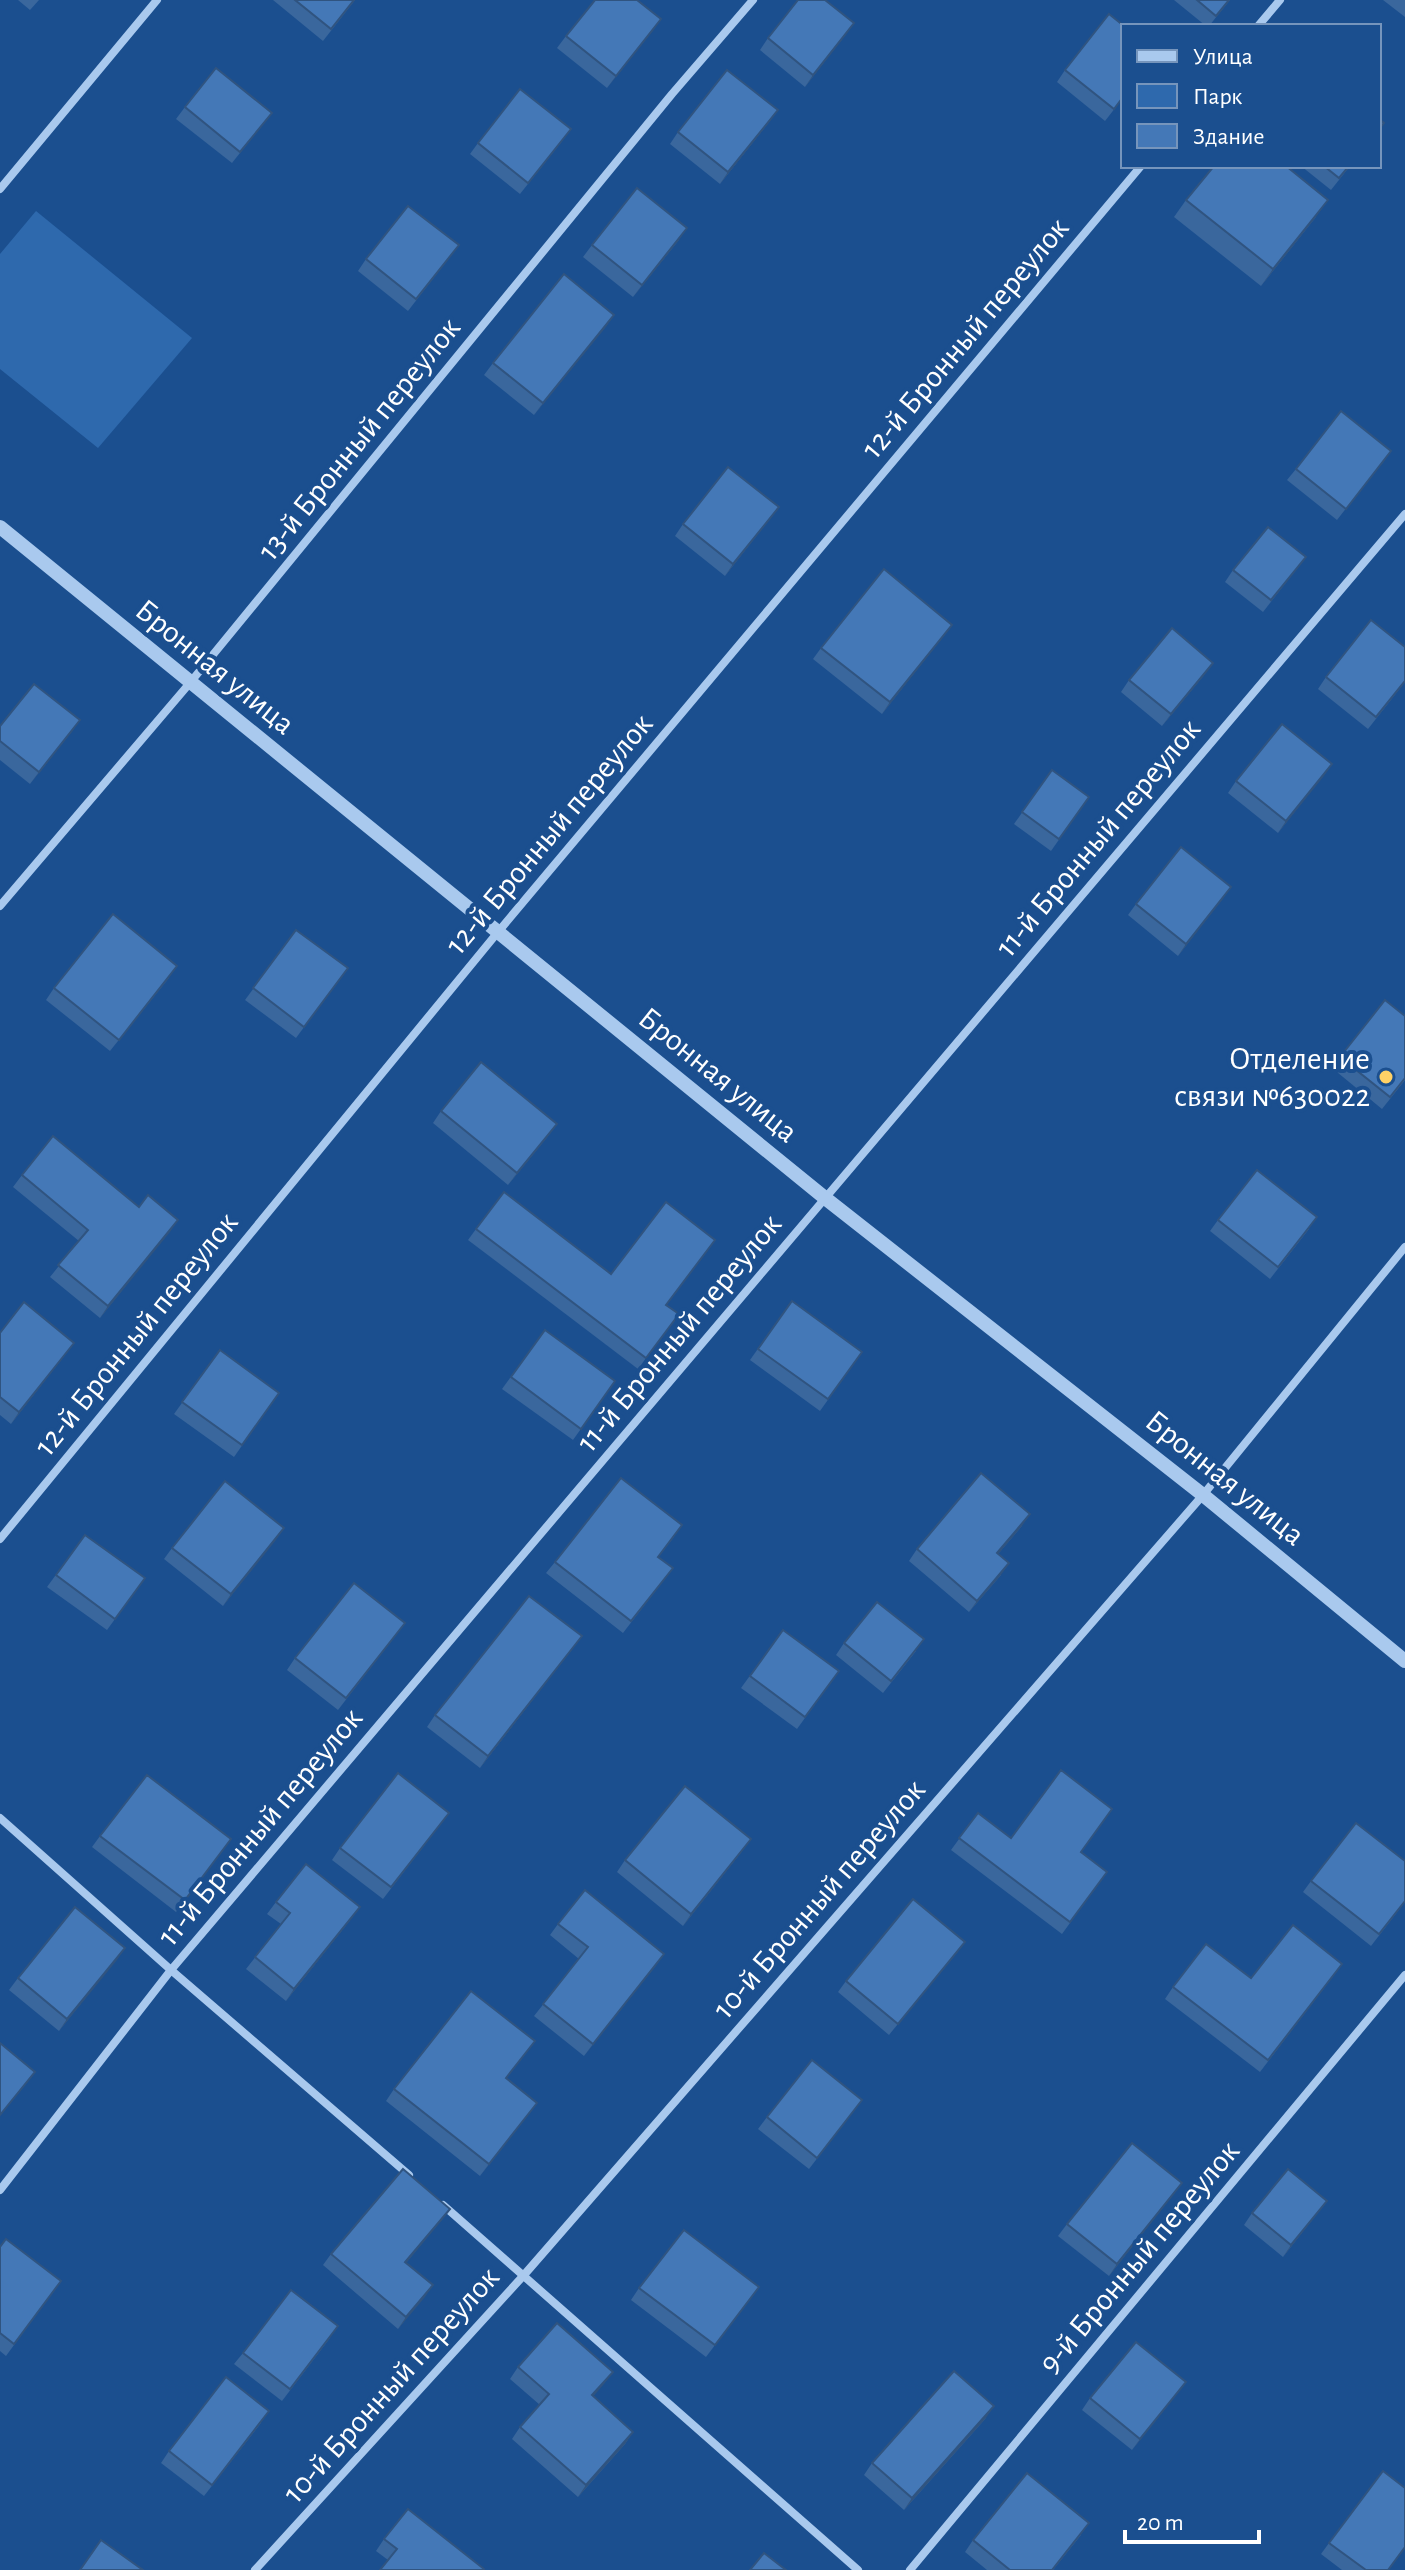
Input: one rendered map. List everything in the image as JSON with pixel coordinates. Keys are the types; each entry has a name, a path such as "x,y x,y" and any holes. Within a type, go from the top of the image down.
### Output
{"street":[{"path":"0,189 157,0"},
{"name":"13-й Бронный переулок","path":"0,906 189,684 672,94 753,0"},
{"path":"1260,24 1280,0"},
{"name":"12-й Бронный переулок","path":"0,1539 498,932 1139,168"},
{"name":"11-й Бронный переулок","path":"0,2190 171,1970 1405,514"},
{"name":"Бронная улица","path":"0,527 189,684 825,1198 1203,1495 1405,1661"},
{"name":"10-й Бронный переулок","path":"255,2570 524,2275 1203,1495 1405,1247"},
{"path":"0,1818 418,2183"},
{"name":"9-й Бронный переулок","path":"910,2570 1405,1975"},
{"path":"430,2193 858,2570"}],"green space":[{"path":"36,211 192,338 98,448 0,369 0,254"}],"building":[{"path":"295,0 354,0 331,29"},
{"path":"595,0 637,0 661,19 616,76 566,36"},
{"path":"798,0 825,0 854,23 813,75 768,38"},
{"path":"1197,0 1229,0 1216,16"},
{"path":"1109,14 1122,24 1121,100 1114,109 1065,70"},
{"path":"216,68 272,113 240,152 185,107"},
{"path":"727,70 778,110 728,172 678,132"},
{"path":"520,89 571,129 528,183 478,143"},
{"path":"1212,168 1288,168 1328,200 1273,269 1186,200"},
{"path":"1326,168 1347,168 1339,178"},
{"path":"637,188 687,228 642,285 592,245"},
{"path":"408,206 459,245 416,299 366,259"},
{"path":"564,274 614,315 543,403 493,363"},
{"path":"1341,411 1391,451 1346,509 1296,469"},
{"path":"728,467 779,507 733,564 683,524"},
{"path":"1268,527 1306,557 1271,600 1233,570"},
{"path":"884,569 952,625 890,702 821,648"},
{"path":"1371,620 1405,647 1405,681 1376,717 1326,677"},
{"path":"1172,628 1213,663 1171,714 1129,680"},
{"path":"34,684 80,720 39,772 0,741 0,726"},
{"path":"1282,724 1332,764 1286,821 1236,781"},
{"path":"1052,770 1089,797 1059,839 1022,812"},
{"path":"1181,847 1231,887 1186,944 1136,904"},
{"path":"113,914 177,966 119,1040 54,988"},
{"path":"296,930 348,968 304,1027 253,988"},
{"path":"1385,1000 1405,1016 1405,1078 1390,1097 1340,1057"},
{"path":"481,1062 557,1124 517,1173 441,1111"},
{"path":"53,1136 139,1207 148,1195 178,1220 108,1306 58,1265 88,1230 22,1175"},
{"path":"1257,1170 1317,1217 1278,1267 1218,1220"},
{"path":"504,1192 611,1274 666,1202 715,1240 666,1305 679,1314 646,1358 476,1229"},
{"path":"792,1301 862,1352 828,1399 758,1349"},
{"path":"24,1302 74,1343 19,1412 0,1397 0,1333"},
{"path":"545,1330 615,1381 581,1429 511,1377"},
{"path":"220,1350 279,1393 242,1445 182,1402"},
{"path":"981,1473 1030,1514 997,1553 1009,1563 977,1601 917,1549"},
{"path":"621,1478 682,1525 658,1557 673,1568 631,1621 555,1562"},
{"path":"225,1481 284,1528 231,1594 172,1548"},
{"path":"85,1535 145,1578 115,1619 56,1575"},
{"path":"354,1583 405,1623 346,1698 295,1658"},
{"path":"529,1596 582,1636 488,1756 435,1715"},
{"path":"877,1602 924,1639 891,1681 844,1643"},
{"path":"783,1630 839,1671 805,1717 750,1676"},
{"path":"1061,1770 1112,1809 1081,1852 1107,1872 1070,1922 959,1838 978,1813 1011,1838"},
{"path":"398,1773 449,1813 391,1887 340,1848"},
{"path":"147,1775 231,1839 185,1900 100,1836"},
{"path":"685,1786 751,1839 691,1914 625,1860"},
{"path":"1356,1823 1405,1861 1405,1901 1379,1934 1311,1881"},
{"path":"306,1864 360,1907 294,1989 255,1957 290,1913 276,1902"},
{"path":"585,1890 664,1954 593,2044 543,2004 588,1947 558,1924"},
{"path":"913,1899 965,1942 898,2024 846,1981"},
{"path":"75,1907 125,1948 67,2019 18,1978"},
{"path":"1293,1925 1342,1964 1268,2060 1173,1987 1206,1944 1251,1978"},
{"path":"471,1991 535,2041 506,2078 537,2103 489,2164 394,2089"},
{"path":"0,2043 35,2072 0,2115"},
{"path":"812,2060 862,2100 817,2158 767,2117"},
{"path":"1132,2143 1182,2183 1117,2264 1067,2224"},
{"path":"403,2169 450,2209 405,2262 433,2285 406,2317 331,2254"},
{"path":"1288,2169 1327,2201 1291,2245 1252,2213"},
{"path":"684,2230 759,2287 715,2345 639,2288"},
{"path":"6,2239 61,2281 14,2344 0,2333 0,2247"},
{"path":"291,2290 338,2326 290,2389 243,2353"},
{"path":"557,2323 613,2372 592,2395 633,2432 586,2485 520,2427 549,2394 518,2367"},
{"path":"1136,2342 1186,2382 1140,2439 1090,2398"},
{"path":"954,2371 994,2406 912,2498 872,2463"},
{"path":"226,2377 269,2411 212,2485 169,2451"},
{"path":"1383,2471 1405,2488 1405,2547 1388,2570 1366,2570 1329,2543"},
{"path":"1027,2473 1089,2523 1052,2570 1010,2570 973,2540"},
{"path":"408,2509 484,2569 380,2570 397,2549 384,2539"},
{"path":"101,2540 143,2570 80,2570"},
{"path":"764,2553 786,2570 750,2570"}],"place":[{"name":"Отделение связи №630022","path":"1386,1077"}]}
